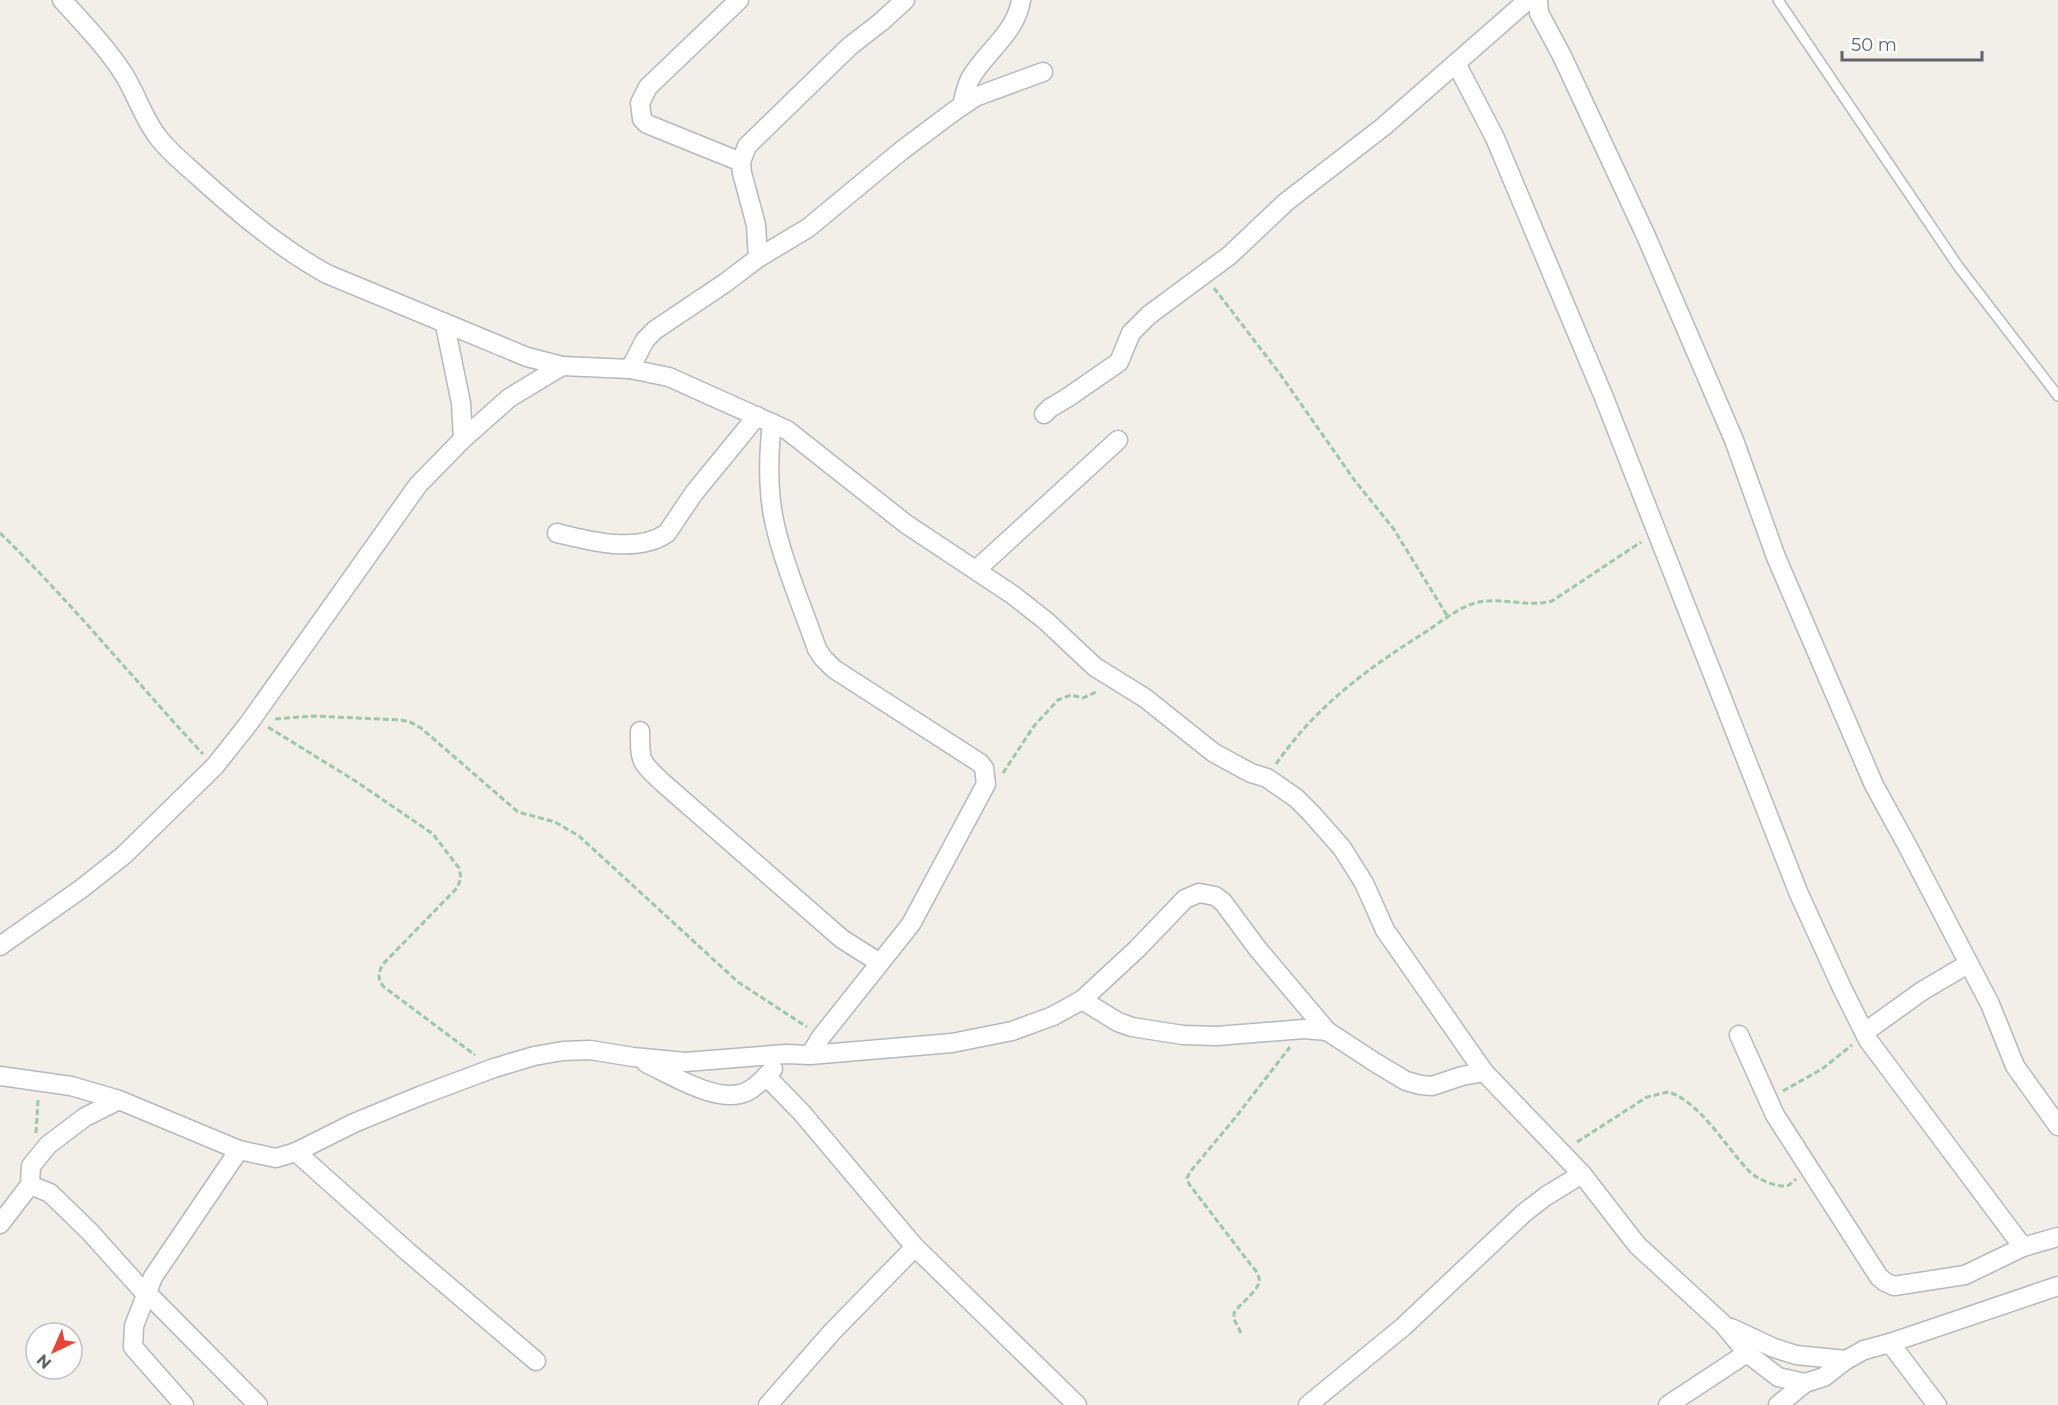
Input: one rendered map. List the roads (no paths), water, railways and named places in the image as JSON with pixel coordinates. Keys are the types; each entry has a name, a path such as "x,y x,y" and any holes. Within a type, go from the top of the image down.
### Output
{"street":[{"path":"62,0 123,72 158,137 234,208 276,243 311,266 445,325 526,357 562,366 630,369 669,377 787,430 906,524 1013,595 1046,621 1085,659 1159,708 1214,753 1251,773 1267,778 1296,798 1338,843 1364,883 1385,930 1484,1072 1563,1151 1637,1245 1723,1324 1747,1353 1778,1377 1805,1383"},
{"path":"739,0 648,87 640,103 642,119 647,124 741,162"},
{"path":"758,258 756,225 741,162 747,146 850,46 905,0"},
{"path":"962,106 971,77 1011,27 1021,0"},
{"path":"1044,414 1056,403 1067,398 1119,362 1131,333 1139,324 1230,255 1286,202 1383,127 1528,0"},
{"path":"1538,0 1539,13 1562,56 1646,236 1734,440 1776,557 1874,785 1990,1004 2015,1066 2058,1126"},
{"path":"1456,63 1495,138 1603,395 1799,894 1842,988 1865,1034 2022,1247"},
{"path":"630,369 645,340 656,330 758,258 808,228 901,151 962,106 975,97 1043,72"},
{"path":"445,325 461,403 463,439"},
{"path":"0,946 81,889 124,855 215,766 254,722 418,485 508,398 562,366"},
{"path":"557,533 609,544 648,542 663,536 668,533 701,485 765,419"},
{"path":"765,419 772,510 776,531 817,649 834,669 980,763 984,768 986,783 911,924 821,1037 810,1055"},
{"path":"976,570 1118,440"},
{"path":"640,731 640,758 647,768 842,939 880,963"},
{"path":"0,1076 71,1086 118,1100 239,1150 276,1158 296,1152 354,1123 494,1068 534,1056 563,1051 590,1050 686,1062 786,1054 810,1055 952,1043 1012,1031 1053,1016 1083,1000 1185,899 1199,893 1215,896 1223,902 1257,948 1327,1031 1406,1081 1420,1086 1432,1086 1461,1076 1484,1072"},
{"path":"1865,1034 1922,991 1968,964"},
{"path":"1083,1000 1118,1022 1132,1027 1174,1034 1217,1036 1304,1029 1327,1031"},
{"path":"1739,1035 1775,1115 1879,1277 1889,1285 1965,1275 2022,1247 2058,1238"},
{"path":"633,1057 708,1092 734,1096 757,1086 786,1054"},
{"path":"766,1076 802,1113 915,1247 1077,1405"},
{"path":"0,1224 30,1185 30,1169 48,1145 76,1123 118,1100"},
{"path":"184,1405 133,1347 134,1326 153,1277 239,1150"},
{"path":"296,1152 408,1252 536,1361"},
{"path":"1308,1405 1403,1327 1524,1213 1546,1196 1582,1174"},
{"path":"30,1185 50,1193 90,1232 143,1291 258,1405"},
{"path":"768,1405 832,1332 915,1247"},
{"path":"1778,1405 1805,1383 1824,1377 1846,1359 1864,1350 2058,1286"},
{"path":"1723,1324 1774,1348 1796,1355 1846,1359"},
{"path":"1890,1343 1937,1405"},
{"path":"1668,1405 1747,1353"}],"lane":[{"path":"1778,0 1959,266 2058,396"}]}
